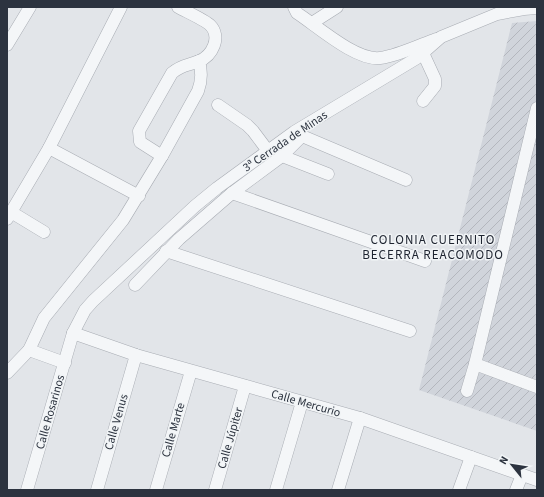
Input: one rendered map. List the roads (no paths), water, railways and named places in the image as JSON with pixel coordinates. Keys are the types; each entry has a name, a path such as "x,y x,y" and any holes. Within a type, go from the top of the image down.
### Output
{"street":[{"path":"7,45 30,7"},
{"path":"44,232 9,215 49,148 121,7"},
{"path":"162,156 140,142 139,131 172,73 179,66 199,61 207,57 211,52 215,39 211,26 178,7"},
{"path":"294,7 297,13 350,50 370,58 380,58 391,55 441,37"},
{"path":"312,23 336,7"},
{"name":"3ª Cerrada de Minas","path":"73,334 85,310 99,295 217,188 268,151 298,134 423,53 441,37 498,11 537,8"},
{"path":"423,53 435,79 435,86 423,101"},
{"path":"7,373 30,350 44,318 114,232 139,196 198,91 201,81 199,61"},
{"path":"218,105 254,131 268,151"},
{"path":"467,390 475,364 537,108"},
{"path":"134,285 166,251 232,194 282,156 298,134 406,180"},
{"path":"49,148 139,196"},
{"path":"282,156 328,174"},
{"path":"232,194 425,261"},
{"path":"166,251 410,331"},
{"name":"Calle Mercurio","path":"73,334 136,355 360,418 537,480"},
{"name":"Calle Rosarinos","path":"27,490 73,334"},
{"path":"30,350 65,363"},
{"name":"Calle Venus","path":"97,490 136,355"},
{"path":"475,364 537,387"},
{"name":"Calle Marte","path":"156,490 191,371"},
{"name":"Calle Júpiter","path":"215,490 245,386"},
{"path":"276,490 302,402"},
{"path":"338,490 360,418"},
{"path":"459,490 471,456"},
{"path":"516,490 522,475"}],"district":[{"name":"COLONIA CUERNITO BECERRA REACOMODO","path":"433,246"}]}
